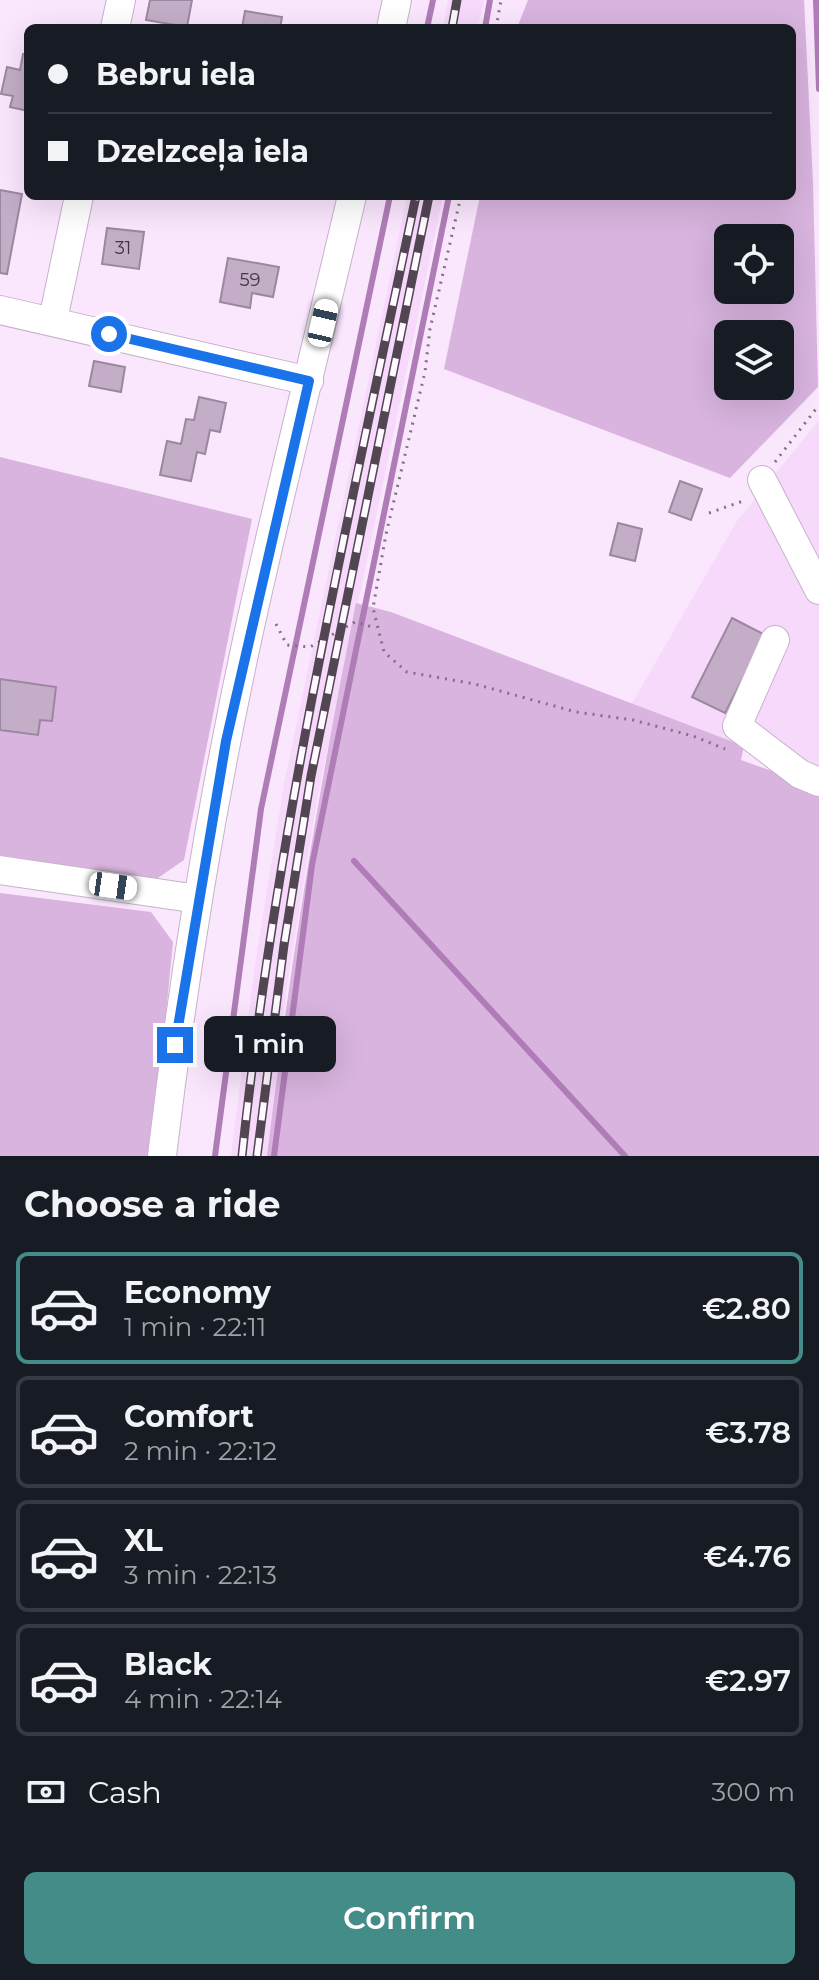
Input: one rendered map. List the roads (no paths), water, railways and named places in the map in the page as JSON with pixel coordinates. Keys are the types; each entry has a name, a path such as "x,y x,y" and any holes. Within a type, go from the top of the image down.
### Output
{"street":[{"path":"116,24 121,0"},
{"path":"392,24 397,0"},
{"path":"53,320 78,200"},
{"path":"162,1156 178,1017 249,630 351,200"},
{"path":"0,310 309,381"},
{"path":"762,480 819,590"},
{"path":"775,640 737,726 800,774 819,782"},
{"path":"0,870 198,899"}],"waterway":[{"path":"428,24 433,0"},
{"path":"486,24 490,0"},
{"path":"816,0 819,89"},
{"path":"215,1156 261,809 389,200"},
{"path":"274,1156 312,865 448,200"},
{"path":"354,861 625,1156"}],"railway":[{"path":"453,24 457,0"},
{"path":"242,1156 256,1035 294,794 340,555 415,200"},
{"path":"257,1156 284,945 311,776 428,200"}]}
